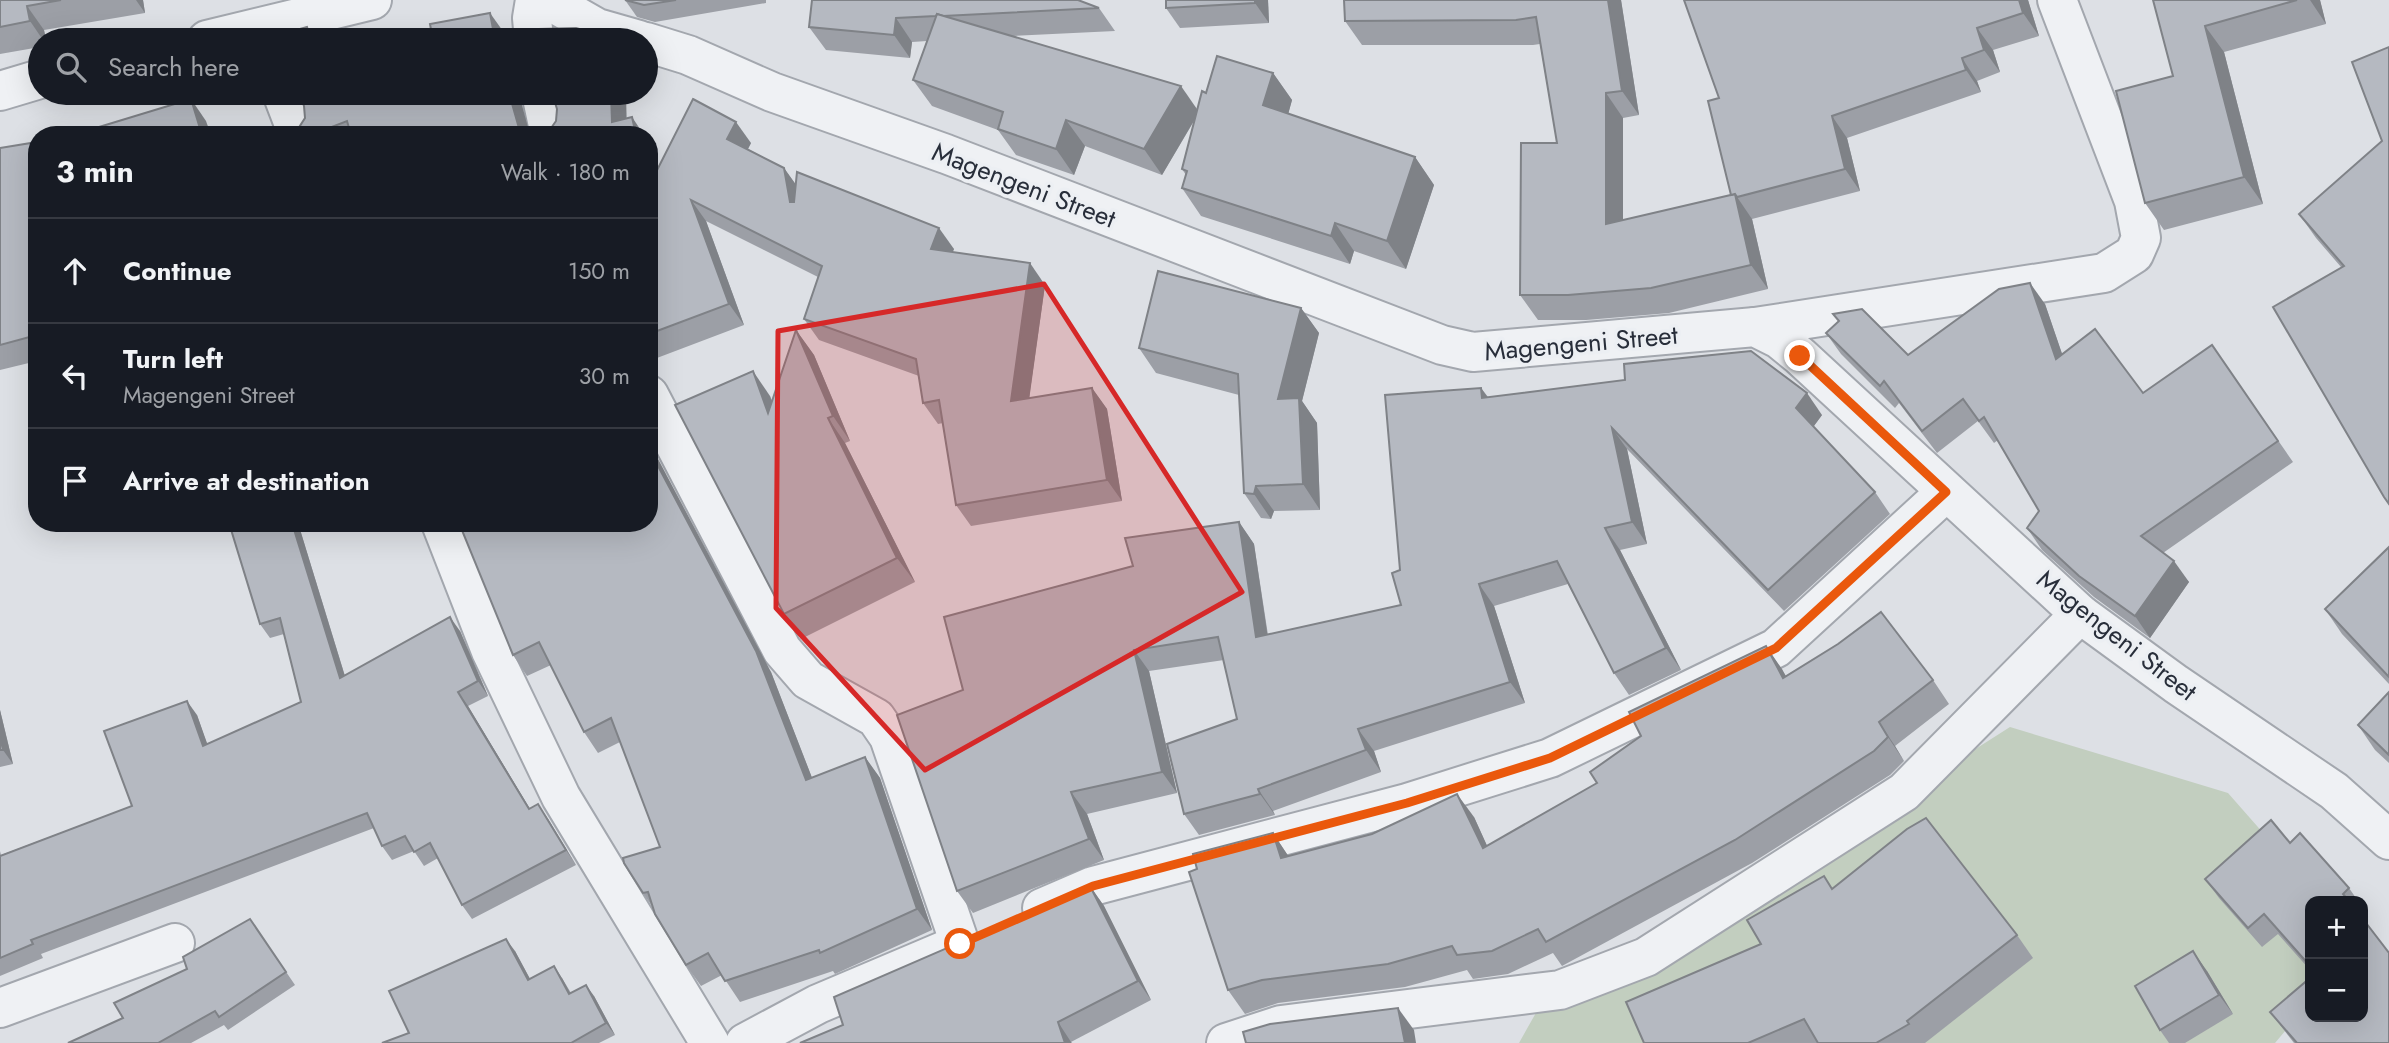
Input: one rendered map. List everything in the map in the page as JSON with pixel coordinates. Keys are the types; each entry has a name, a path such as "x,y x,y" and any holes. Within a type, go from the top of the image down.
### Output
{"street":[{"path":"283,28 372,0"},
{"path":"533,28 535,0"},
{"path":"548,0 600,28"},
{"path":"1755,327 2104,274 2134,254 2141,238 2134,201 2057,0"},
{"name":"Magengeni Street","path":"658,46 688,55 772,92 946,154 1442,345 1473,352 1755,327 1779,339 1800,356 2080,614 2176,684 2334,791 2389,840"},
{"path":"0,91 28,83"},
{"path":"287,105 295,126"},
{"path":"544,105 548,126"},
{"path":"658,412 782,650 808,680 876,718 889,737 960,944"},
{"path":"744,1043 840,994 1093,886 1407,803 1562,753 1776,648 1946,492"},
{"path":"444,532 491,652 561,797 710,1043"},
{"path":"1226,1043 1282,1025 1560,990 1646,957 1904,792 2080,614"},
{"path":"0,1008 175,943"}],"highlighted area":[{"path":"1044,284 1242,592 925,770 776,608 778,331"}],"green space":[{"path":"2010,727 2228,793 2319,896 2305,896 2305,1007 2275,1043 1519,1043 1537,1011 1803,859"}],"building":[{"path":"0,0 61,0 27,6 30,21 0,27"},
{"path":"625,0 676,0 644,5"},
{"path":"812,0 1078,0 1099,8 896,18 894,35 809,27"},
{"path":"1166,0 1255,0 1255,3 1166,8"},
{"path":"1344,0 1608,0 1622,91 1606,93 1606,224 1735,194 1751,265 1651,288 1568,295 1520,295 1521,143 1557,143 1536,17 1516,20 1345,21"},
{"path":"1684,0 2019,0 2023,13 1977,28 1984,50 1962,58 1966,70 1832,116 1845,169 1737,197 1735,194 1731,195 1708,101 1719,98"},
{"path":"2153,0 2297,0 2205,26 2244,177 2145,203 2116,91 2173,76"},
{"path":"490,13 493,28 431,28 430,24"},
{"path":"937,14 1181,86 1144,149 1066,120 1056,149 998,129 1003,112 913,80"},
{"path":"2389,47 2389,504 2273,307 2344,266 2299,214 2382,141 2352,62"},
{"path":"1217,56 1273,73 1263,105 1415,157 1387,241 1335,223 1331,236 1182,188 1187,171 1182,169 1202,91 1206,93"},
{"path":"693,99 736,122 727,139 784,168 790,202 794,202 797,172 939,228 931,249 1030,263 1011,401 1092,388 1107,480 956,505 939,400 923,403 916,359 804,319 822,266 691,200 729,304 658,331 658,168"},
{"path":"171,105 193,105 199,126 102,126"},
{"path":"512,105 518,126 348,126 347,121 334,126 300,126 305,118 304,106"},
{"path":"556,105 611,105 612,122 632,117 634,126 552,126 556,121"},
{"path":"28,143 28,337 0,345 0,148"},
{"path":"1158,271 1301,308 1278,399 1299,398 1303,484 1256,486 1254,494 1244,493 1238,374 1139,348"},
{"path":"2030,283 2056,359 2095,329 2143,393 2212,345 2278,441 2141,536 2174,561 2135,616 2079,576 2027,528 2039,511 1984,417 1979,421 1963,399 1922,431 1884,381 1880,386 1826,333 1839,321 1833,314 1862,309 1908,355 1999,289"},
{"path":"796,330 833,416 828,418 897,558 784,614 675,405 753,371 768,413"},
{"path":"1751,351 1807,393 1796,408 1875,492 1768,590 1612,428 1632,522 1605,528 1666,648 1614,673 1557,561 1479,584 1510,682 1358,729 1366,750 1258,789 1260,794 1184,814 1167,744 1237,719 1218,637 1134,650 1162,772 1071,792 1089,839 957,891 897,715 963,690 944,617 1133,566 1125,538 1239,522 1256,637 1401,605 1392,573 1400,570 1385,395 1481,388 1482,398 1625,380 1624,364"},
{"path":"658,466 756,651 806,780 865,757 917,909 820,953 819,950 725,981 708,953 686,965 655,914 648,892 643,893 624,863 623,858 660,847 611,718 584,732 539,642 513,655 463,532 658,532"},
{"path":"232,532 295,532 340,678 450,617 478,681 458,692 529,809 538,804 566,850 462,905 430,843 414,852 405,836 382,846 367,813 31,940 33,944 0,958 0,856 132,806 104,731 187,701 203,746 301,702 280,618 260,624"},
{"path":"2389,547 2389,677 2325,609"},
{"path":"1881,612 1933,680 1879,722 1888,737 1874,751 1735,840 1546,942 1538,929 1492,951 1457,955 1452,946 1388,964 1262,980 1228,990 1189,872 1197,869 1193,854 1273,833 1281,858 1372,834 1457,794 1483,848 1597,783 1590,772 1641,736 1629,712 1766,646 1783,678 1838,644"},
{"path":"2389,692 2389,755 2358,725"},
{"path":"1926,818 2017,935 1907,1021 1909,1024 1876,1043 1818,1043 1804,1019 1748,1043 1644,1043 1626,1002 1761,944 1747,920 1824,876 1832,889 1907,829"},
{"path":"2271,820 2290,843 2300,833 2349,888 2343,894 2345,896 2305,896 2305,960 2264,914 2248,928 2205,879"},
{"path":"1090,886 1138,981 1058,1022 1065,1043 800,1043 843,1025 834,997"},
{"path":"250,919 286,972 219,1017 215,1011 158,1043 68,1043 123,1018 114,1003 187,969 183,957"},
{"path":"2368,926 2389,953 2389,1043 2297,1043 2270,1012 2305,982 2305,1022 2368,1022"},
{"path":"506,939 528,980 554,966 569,994 586,985 606,1023 571,1043 382,1043 409,1033 389,991"},
{"path":"2193,951 2219,995 2160,1030 2135,986"},
{"path":"1398,1008 1405,1043 1246,1043 1243,1032 1270,1024"}],"route":[{"path":"960,944 1093,886 1407,803 1550,758 1668,703 1776,648 1946,492 1800,356"}]}
